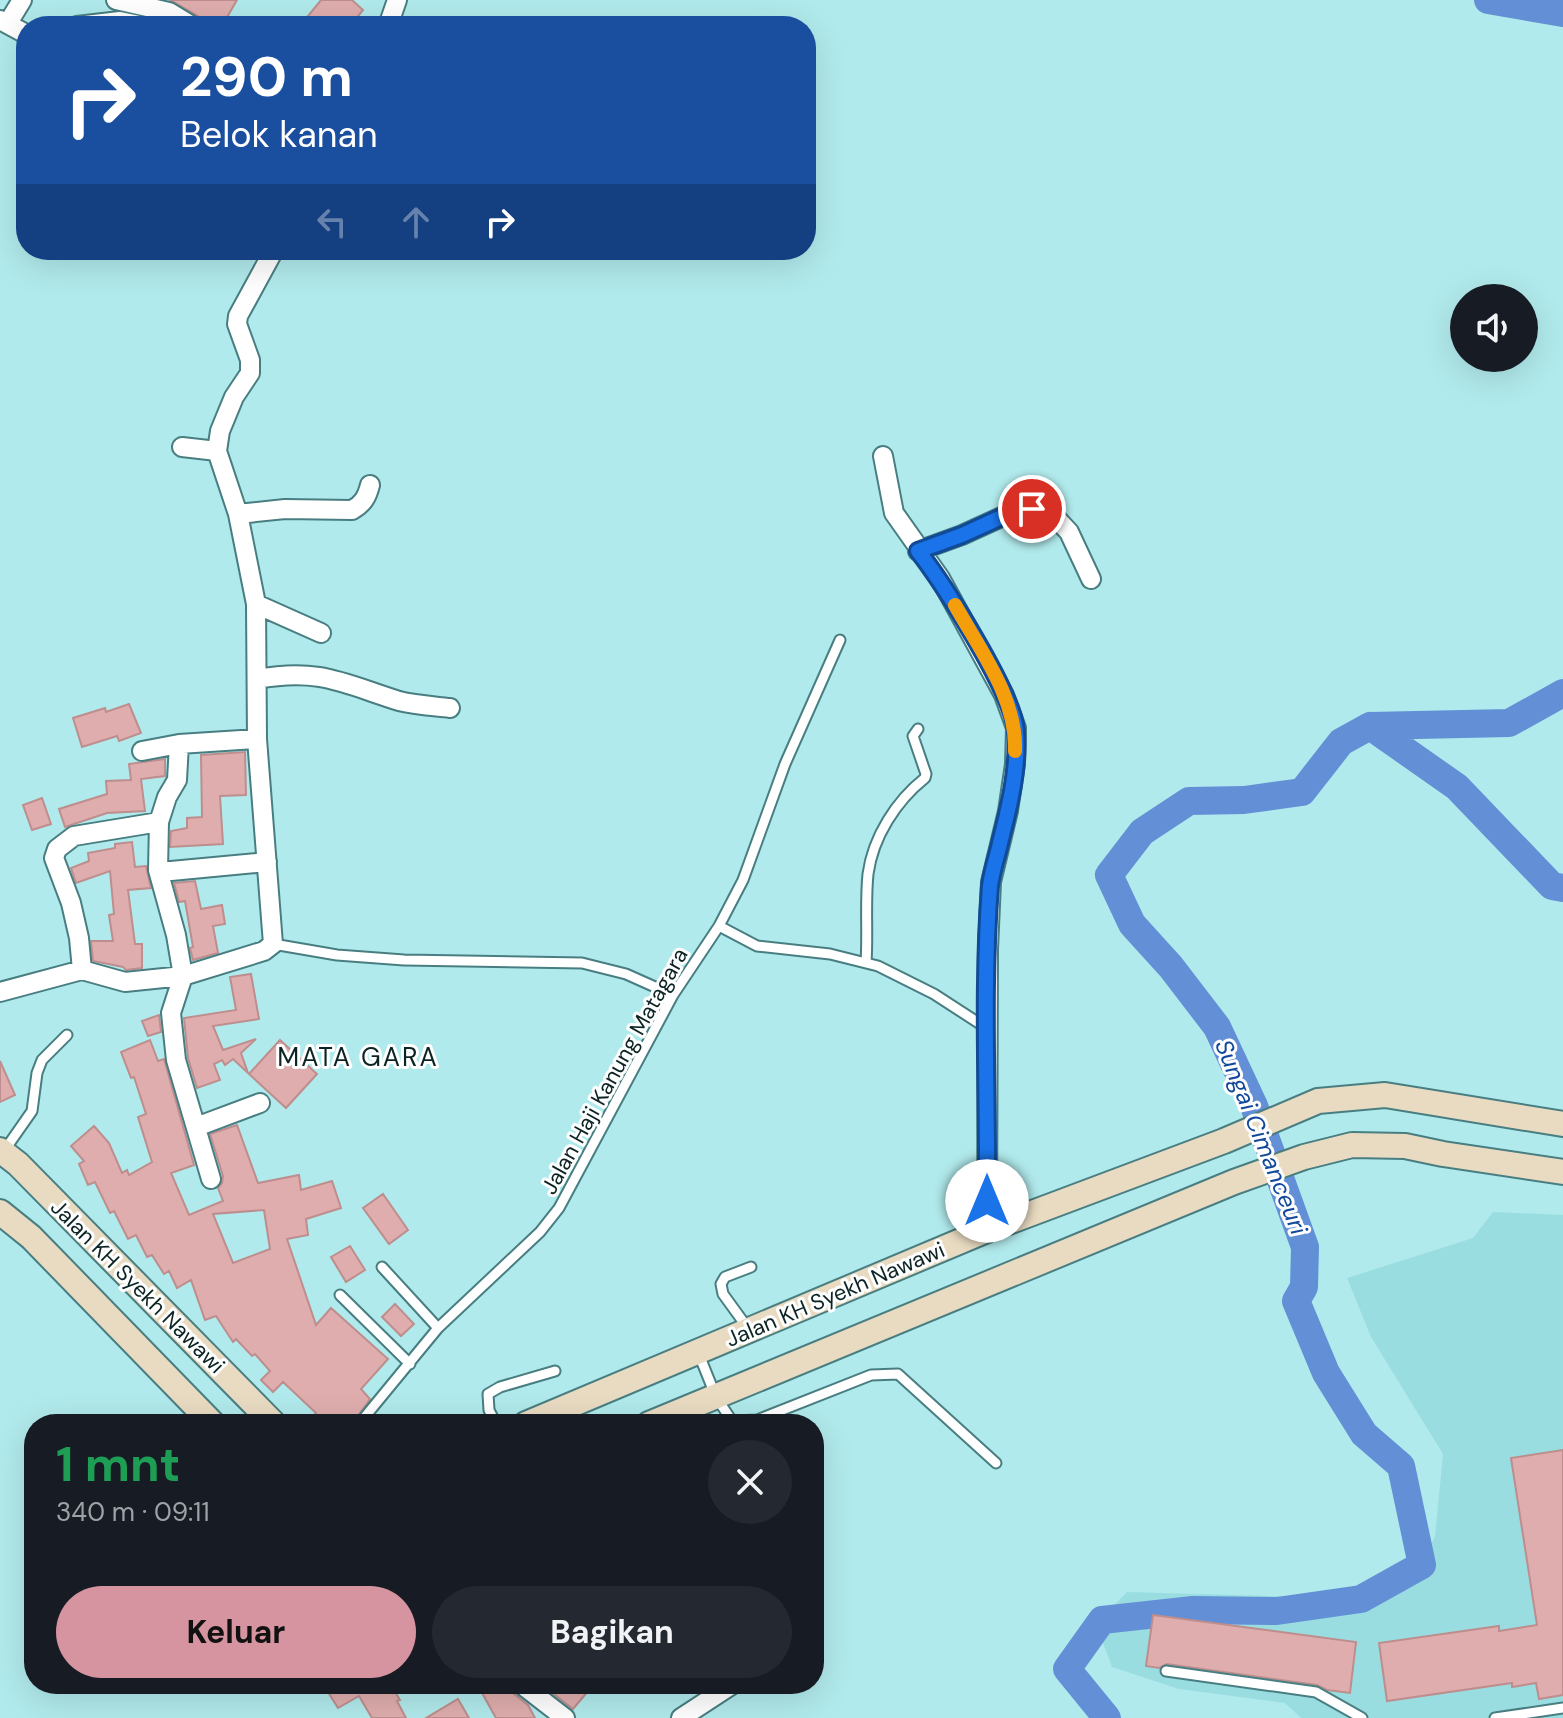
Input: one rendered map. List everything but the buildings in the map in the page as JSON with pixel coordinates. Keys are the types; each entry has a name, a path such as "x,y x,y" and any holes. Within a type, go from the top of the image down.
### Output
{"main road":[{"name":"Jalan KH Syekh Nawawi","path":"550,1414 987,1230 1224,1141 1318,1101 1385,1095 1563,1124"},
{"path":"676,1414 1234,1182 1304,1157 1352,1145 1405,1146 1563,1172"},
{"name":"Jalan KH Syekh Nawawi","path":"2,1151 264,1414"},
{"name":"Jalan KH Syekh Nawawi","path":"0,1212 31,1237 203,1414"}],"street":[{"path":"4,22 22,0"},
{"path":"116,0 173,6"},
{"path":"0,992 82,970 125,982 183,976 264,951 273,944 260,803 256,604 238,514 217,451 220,431 234,397 250,373 250,360 237,324 238,316 269,260"},
{"path":"182,447 217,451"},
{"path":"883,456 894,513 940,578 1004,695 1016,728 1015,764 1008,811 991,882 987,1230"},
{"path":"238,514 285,509 352,510 360,506 368,495 370,485"},
{"path":"918,551 1019,509 1032,509 1054,516 1069,532 1091,579"},
{"path":"256,604 321,633"},
{"path":"257,679 283,674 310,674 333,678 403,702 450,708"},
{"path":"142,751 179,744 257,739"},
{"path":"179,744 177,780 167,797 159,822 158,870 176,935 183,976 171,1013 171,1026 181,1083 211,1179"},
{"path":"82,970 71,903 54,858 57,849 74,836 159,822"},
{"path":"158,870 267,862"},
{"path":"196,1127 260,1103"},
{"path":"534,1694 565,1718"},
{"path":"681,1718 718,1694"}],"lane":[{"name":"Jalan Haji Kanung Matagara","path":"368,1414 438,1328 540,1232 559,1208 673,995 719,926 743,880 785,764 840,640"},
{"path":"866,963 868,877 873,849 895,808 925,778 913,736 918,729"},
{"path":"719,926 757,946 830,954 878,966 934,994 988,1029"},
{"path":"273,944 314,952 404,960 582,963 626,974 673,995"},
{"path":"2,1151 32,1111 37,1073 42,1060 67,1035"},
{"path":"382,1267 438,1328"},
{"path":"749,1330 723,1294 721,1284 725,1277 751,1267"},
{"path":"340,1295 410,1364"},
{"path":"698,1352 716,1397 727,1414"},
{"path":"491,1414 488,1394 500,1387 555,1371"},
{"path":"772,1414 871,1375 898,1374 996,1463"},
{"path":"1166,1671 1316,1692 1362,1718"},
{"path":"1495,1718 1563,1708"}],"shaded area":[{"path":"1493,1212 1563,1215 1563,1718 1301,1718 1285,1703 1179,1689 1112,1667 1096,1624 1127,1592 1346,1598 1407,1582 1435,1537 1443,1454 1371,1337 1347,1278 1473,1238"}],"waterway":[{"name":"Sungai Cimanceuri","path":"1488,0 1563,13"},
{"path":"1370,726 1509,723 1563,693"},
{"name":"Sungai Cimanceuri","path":"1107,1718 1067,1669 1102,1620 1193,1610 1277,1611 1361,1599 1422,1565 1401,1466 1364,1434 1326,1373 1296,1301 1304,1287 1305,1247 1254,1106 1217,1027 1171,967 1132,924 1109,875 1142,832 1189,801 1244,800 1302,792 1341,742 1370,726 1457,787 1552,886 1563,888"}],"slow traffic":[{"path":"955,605 1004,695 1016,728 1015,751"}],"district":[{"name":"MATA GARA","path":"358,1057"}],"route":[{"path":"987,1201 991,882 1008,811 1015,764 1016,728 1004,695 940,578 918,551 1019,509 1032,509"}]}
